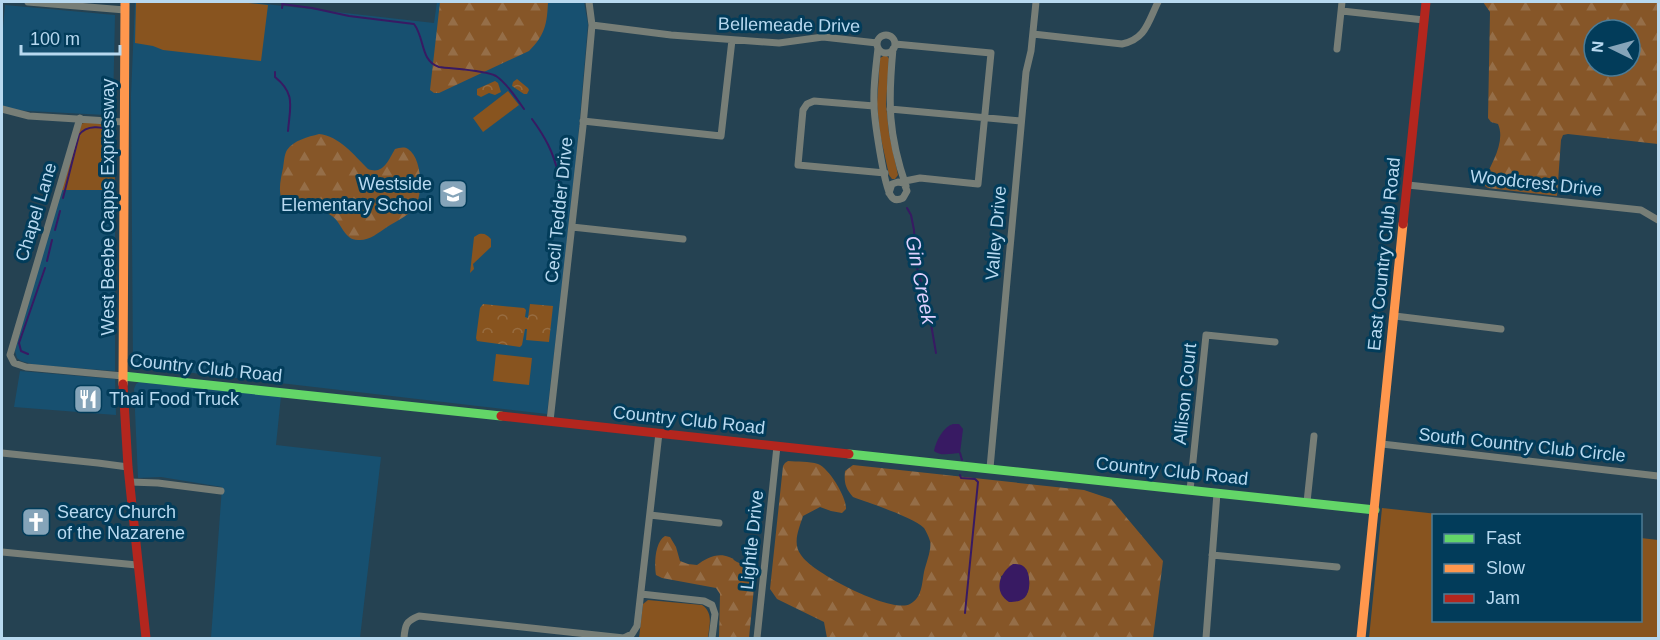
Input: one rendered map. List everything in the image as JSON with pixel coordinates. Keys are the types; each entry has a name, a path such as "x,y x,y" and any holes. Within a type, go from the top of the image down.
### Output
{"street":[{"path":"28,2 125,6"},
{"name":"Cecil Tedder Drive","path":"550,421 584,121 592,25 588,2"},
{"name":"Valley Drive","path":"990,468 1021,121 1036,2"},
{"path":"1033,34 1122,44 1133,42 1143,34 1158,2"},
{"path":"1337,49 1342,2"},
{"name":"East Country Club Road","path":"1361,639 1426,2"},
{"name":"West Beebe Capps Expressway","path":"125,6 123,376 128,467 146,639"},
{"path":"1341,11 1424,20"},
{"name":"Bellemeade Drive","path":"592,25 671,35 782,43 823,37 878,45"},
{"path":"889,35 894,38 894,47 890,109 893,141 906,185 907,194 901,200 892,198 890,193 874,106 880,37 889,35"},
{"path":"584,121 722,136 732,39"},
{"path":"878,45 886,53 894,47 991,53 978,184 920,178 906,185"},
{"path":"874,106 814,101 807,104 803,110 798,165 885,173"},
{"path":"2,109 28,116 124,122"},
{"path":"890,109 1021,121"},
{"name":"Chapel Lane","path":"11,350 80,118"},
{"path":"890,193 890,187 895,182 906,185"},
{"name":"Woodcrest Drive","path":"1408,185 1641,210 1659,220"},
{"path":"572,227 683,239"},
{"path":"1395,316 1501,329"},
{"name":"Allison Court","path":"1190,490 1206,335 1275,342"},
{"name":"Country Club Road","path":"11,350 12,361 26,368 123,376 1375,510"},
{"path":"404,639 404,628 410,620 419,616 624,638 632,634 637,626 659,433"},
{"path":"1307,502 1314,436"},
{"name":"South Country Club Circle","path":"1382,444 1659,476"},
{"name":"Lightle Drive","path":"757,639 777,446"},
{"path":"2,453 128,467"},
{"path":"130,482 220,491"},
{"path":"1206,639 1216,493"},
{"path":"650,515 719,523"},
{"path":"3,552 137,565"},
{"path":"1212,555 1337,567"},
{"path":"641,594 704,601 712,605 715,614 712,639"}],"shaded area":[{"path":"135,2 248,2 434,23 437,2 584,2 588,24 575,174 547,414 133,366 131,96"},
{"path":"5,5 115,15 113,107 110,112 106,115 28,111 8,109 2,105 2,39"},
{"path":"60,190 115,190 115,371 35,365 17,358 15,351"},
{"path":"20,371 115,379 116,415 14,407"},
{"path":"139,382 281,396 276,445 381,457 360,638 211,638 222,487 161,477 138,478 134,389"},
{"path":"959,424 963,429 960,453 937,453 934,451 938,439 946,428"},
{"path":"1013,564 1025,568 1029,587 1024,598 1009,602 1001,593 1000,583 1004,572"}],"green space":[{"path":"136,2 239,2 268,5 261,61 163,50 135,43"},
{"path":"440,2 548,2 547,17 539,40 529,51 439,93 434,93 430,90"},
{"path":"1483,2 1658,2 1658,144 1563,135 1557,196 1488,188 1484,181 1497,153 1500,131 1498,124 1491,122 1488,118 1490,12"},
{"path":"885,55 889,59 886,104 889,133 898,175 895,179 889,175 880,134 877,104 880,58"},
{"path":"517,79 528,88 527,94 512,86"},
{"path":"495,81 501,92 495,95 489,93 481,97 477,95 477,89"},
{"path":"508,91 519,105 483,132 473,118"},
{"path":"80,124 106,124 114,131 115,190 60,190"},
{"path":"319,134 340,142 368,169 373,170 385,166 395,149 403,147 408,149 413,153 420,175 420,192 414,209 373,236 358,240 349,237 335,219 327,213 297,210 287,205 280,191 286,152 297,141"},
{"path":"479,234 491,239 491,247 473,264 474,269 470,273 474,237"},
{"path":"483,304 524,308 525,317 528,318 530,304 553,306 549,342 526,340 527,329 525,329 520,347 477,341 480,308"},
{"path":"496,354 532,358 529,385 493,381"},
{"path":"788,461 818,464 837,484 846,504 846,509 842,513 820,507 803,516 797,541 801,555 820,572 853,590 871,598 901,606 910,604 919,594 930,552 930,539 924,528 911,519 853,497 847,488 845,471 853,465 1084,490 1111,499 1163,561 1153,638 827,638 824,622 777,599 770,589 785,463","holes":["1026,569 1029,588 1024,598 1000,589 1001,576"]},
{"path":"1382,508 1438,514 1432,514 1432,622 1642,622 1642,538 1658,540 1658,638 1369,638"},
{"path":"665,536 670,537 676,547 680,561 688,564 697,565 708,558 721,555 756,567 749,638 719,638 720,594 716,588 656,575 657,548"},
{"path":"648,600 702,605 709,616 708,638 639,638 643,604"}],"waterway":[{"path":"282,8 283,2"},
{"path":"282,4 349,16 414,24 426,54 433,64 439,67 477,71 496,76 508,87 524,109"},
{"path":"275,72 275,77 282,83 289,95 288,131"},
{"path":"532,119 548,144 558,173"},
{"path":"63,198 79,135 86,129 95,127 112,133"},
{"path":"559,181 561,196"},
{"name":"Gin Creek","path":"907,208 911,215 918,273 930,310 936,353"},
{"path":"55,230 60,211"},
{"path":"47,261 52,240"},
{"path":"28,354 21,351 19,343 45,268"},
{"path":"960,453 962,460"},
{"path":"960,475 961,478 975,479 978,482 965,613"}],"traffic: fast":[{"path":"123,376 501,416"},
{"path":"849,454 1375,510"}],"traffic: slow":[{"path":"123,384 125,2"},
{"path":"1361,638 1403,224"}],"traffic: jam":[{"path":"1403,224 1426,2"},
{"path":"123,384 128,467 146,638"},
{"path":"501,416 849,454"}],"place":[{"name":"Westside Elementary School","path":"453,194"},
{"name":"Thai Food Truck","path":"88,399"},
{"name":"Searcy Church of the Nazarene","path":"36,522"}]}
